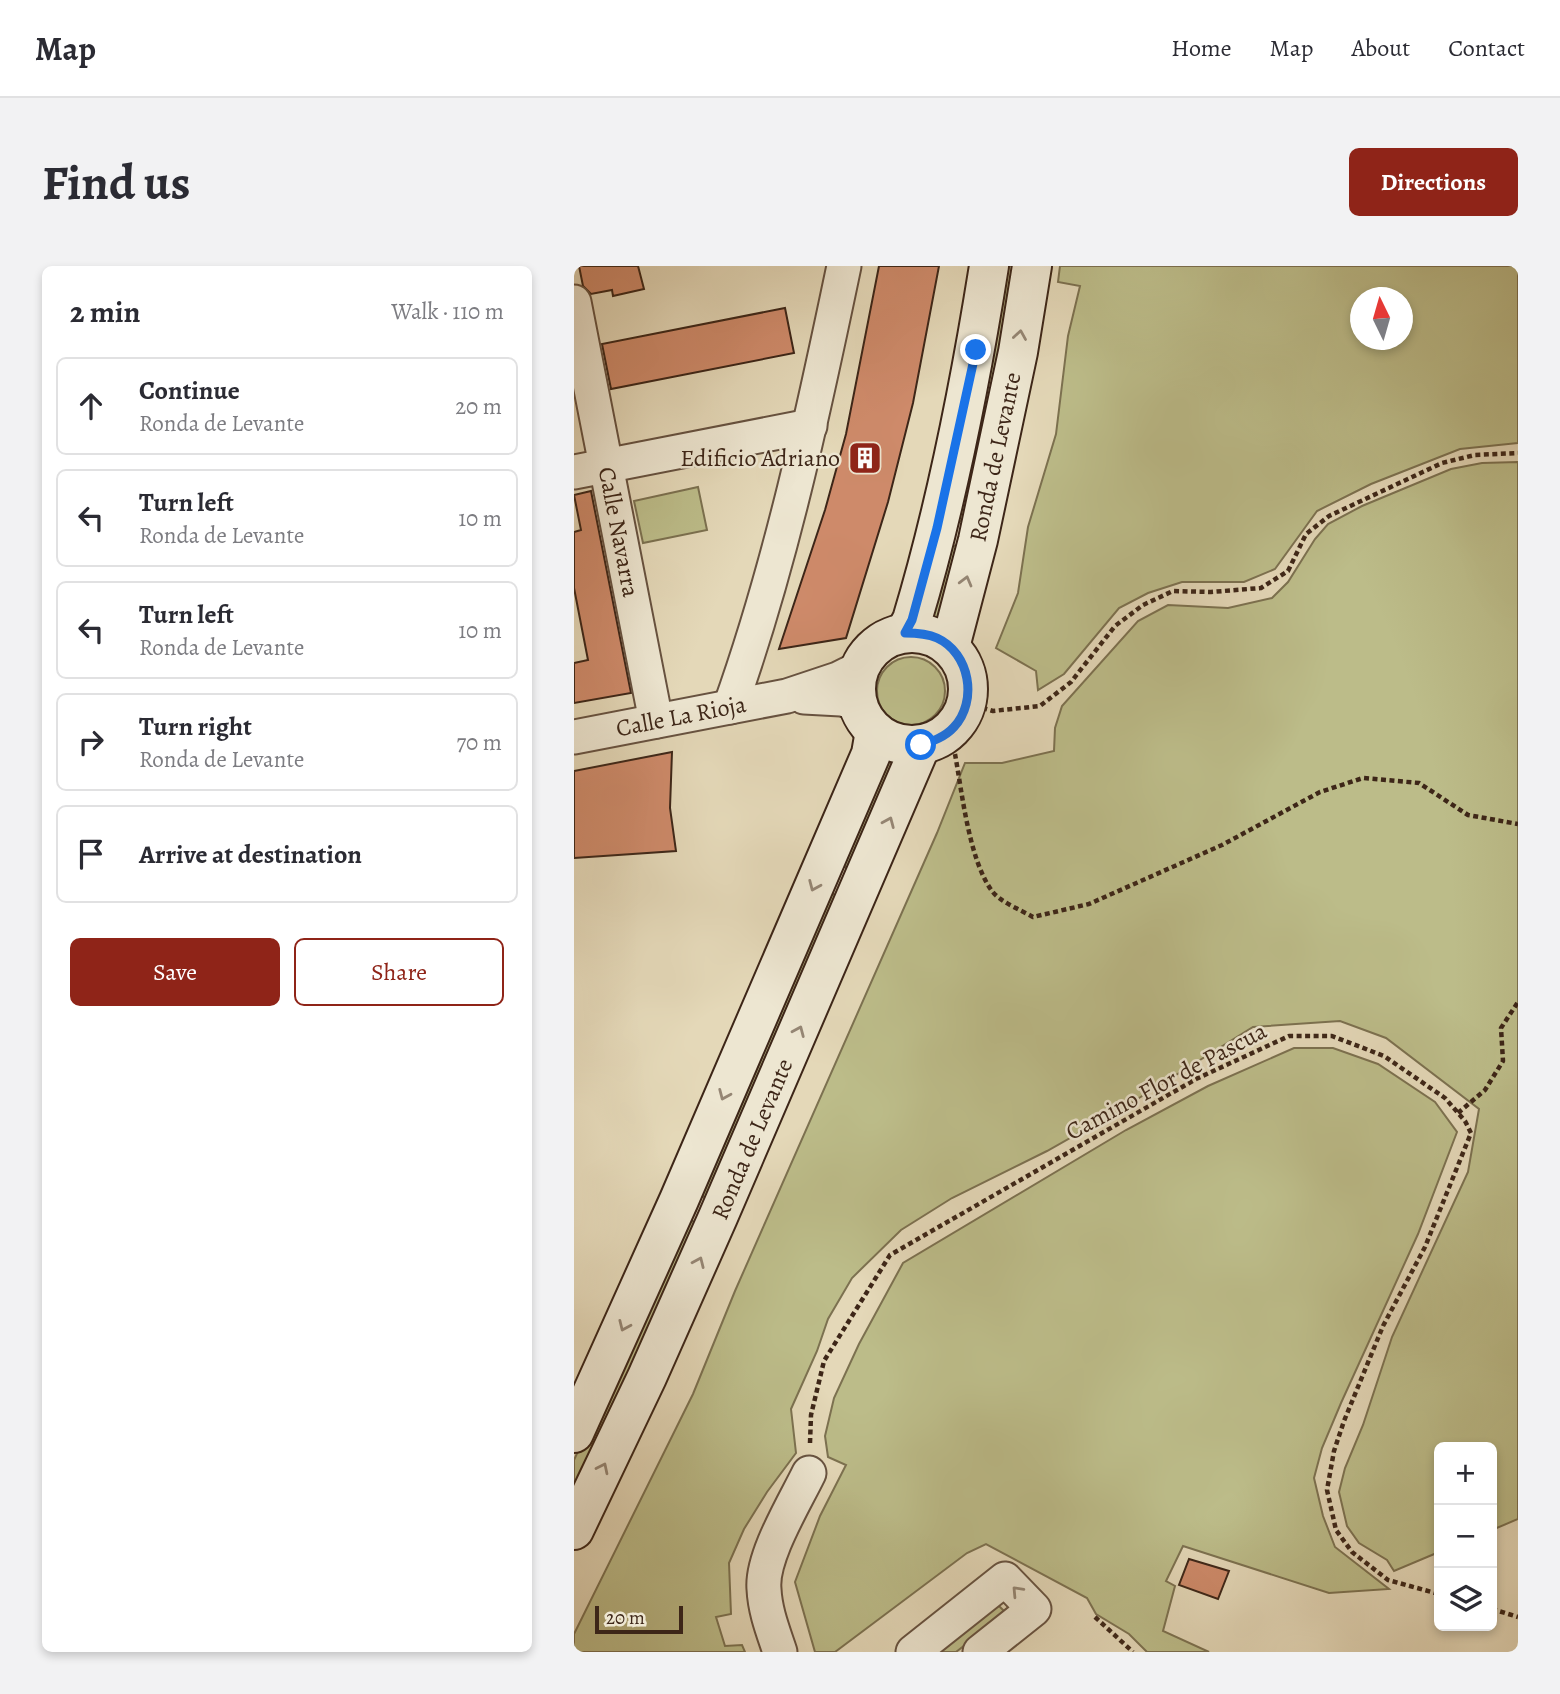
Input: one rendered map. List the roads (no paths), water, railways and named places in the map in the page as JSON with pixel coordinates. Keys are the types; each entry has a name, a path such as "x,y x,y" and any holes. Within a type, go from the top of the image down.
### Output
{"main road":[{"name":"Ronda de Levante","path":"576,1423 679,1200 871,754 864,701 866,657 890,638 905,633 912,620 937,528 976,350 989,266"},
{"name":"Ronda de Levante","path":"950,647 981,526 1032,266"},
{"path":"864,701 889,740 905,745 938,748 940,739 954,727 965,710 969,691 966,673 950,647 937,638 905,633"},
{"name":"Ronda de Levante","path":"574,1530 938,748"}],"street":[{"path":"730,707 747,656 810,426 844,266"},
{"name":"Calle Navarra","path":"574,302 656,721"},
{"path":"574,472 810,426"},
{"name":"Calle La Rioja","path":"574,737 787,696 838,679 864,701"},
{"path":"780,1652 766,1611 763,1586 766,1562 809,1473"},
{"path":"913,1652 1005,1579 1034,1609 980,1652"}],"place":[{"name":"Edificio Adriano","path":"865,458"}]}
